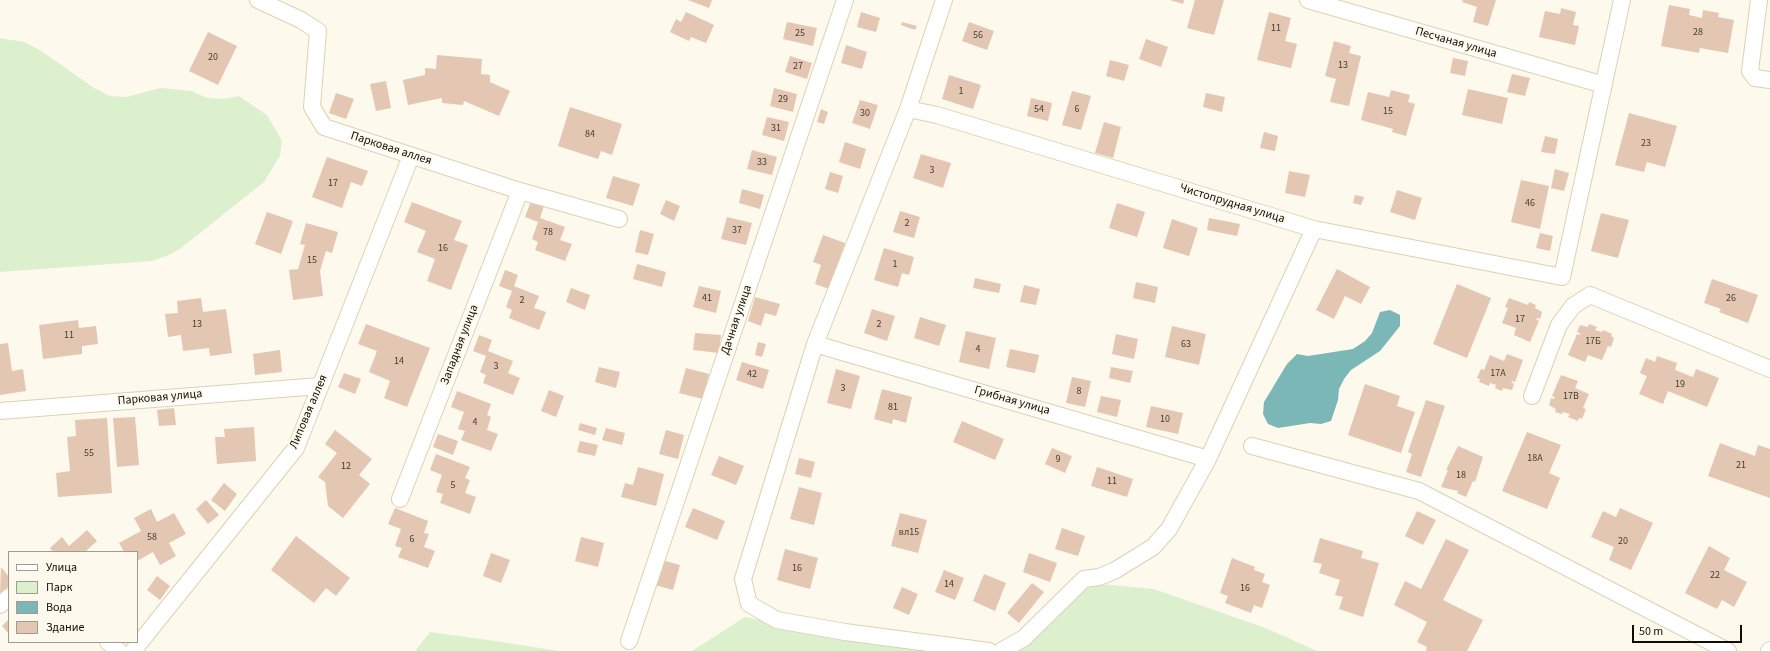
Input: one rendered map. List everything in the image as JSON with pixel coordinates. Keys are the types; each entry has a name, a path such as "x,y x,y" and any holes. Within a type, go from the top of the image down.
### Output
{"street":[{"name":"Дачная улица","path":"629,641 846,0"},
{"path":"944,0 908,109 816,344 743,579 749,604 777,620 845,632 989,651"},
{"name":"Песчаная улица","path":"1308,0 1604,85"},
{"path":"1604,85 1622,0"},
{"path":"1759,0 1750,71 1755,78 1770,80"},
{"name":"Парковая аллея","path":"260,1 301,20 318,31 312,107 324,127 520,191 619,219"},
{"name":"Чистопрудная улица","path":"908,109 937,115 1314,229 1562,277 1604,85"},
{"name":"Липовая аллея","path":"133,651 296,448 411,156"},
{"name":"Западная улица","path":"400,499 520,191"},
{"path":"1001,651 1024,638 1084,579 1099,577 1114,571 1153,547 1169,529 1208,459 1314,229"},
{"path":"1532,396 1559,325 1573,306 1590,295 1770,370"},
{"name":"Грибная улица","path":"816,344 1208,459"},
{"name":"Парковая улица","path":"0,411 320,386"},
{"path":"1252,446 1419,491 1728,651"},
{"path":"0,606 8,598"},
{"path":"109,643 119,651"}],"green space":[{"path":"0,38 24,42 40,50 94,88 110,96 126,97 161,88 192,91 207,98 223,99 239,96 267,115 282,141 280,156 264,182 180,249 166,256 152,261 0,272"},
{"path":"1090,583 1154,589 1268,629 1317,651 1019,651"},
{"path":"745,617 933,651 692,651"},
{"path":"430,632 488,640 559,651 415,651"}],"water":[{"path":"1390,310 1400,315 1400,326 1380,351 1351,370 1344,379 1339,389 1338,400 1331,421 1321,424 1310,423 1278,428 1268,424 1263,414 1264,402 1287,364 1297,354 1308,356 1353,349 1365,341 1372,333 1380,312"}],"building":[{"path":"688,0 712,0 709,8"},
{"path":"1170,0 1184,0 1183,4"},
{"path":"1195,0 1224,0 1214,35 1187,28"},
{"path":"1463,0 1496,0 1488,26 1473,22 1477,7 1462,2"},
{"path":"1669,5 1690,9 1689,15 1702,18 1703,10 1719,13 1718,17 1734,20 1728,53 1700,48 1699,53 1661,46"},
{"path":"1561,8 1576,12 1573,25 1579,26 1575,45 1539,37 1545,11 1560,14"},
{"path":"686,12 714,25 706,43 691,37 689,41 670,32 676,19 681,22"},
{"path":"861,12 880,18 876,32 857,27"},
{"path":"1269,12 1291,18 1285,41 1297,44 1291,68 1257,60"},
{"path":"787,22 817,28 813,46 783,39"},
{"path":"902,22 917,26 915,30 901,25"},
{"path":"969,22 994,31 987,50 962,41"},
{"path":"208,32 237,46 218,85 189,71"},
{"path":"1146,39 1168,47 1161,67 1139,59"},
{"path":"1334,41 1351,46 1349,53 1361,56 1349,106 1330,102 1336,79 1325,76"},
{"path":"846,45 867,52 862,69 841,63"},
{"path":"437,55 482,59 481,74 490,75 490,82 510,91 499,116 464,101 463,105 442,103 442,98 408,105 403,80 425,75 425,68 436,69"},
{"path":"790,56 812,63 807,79 785,72"},
{"path":"1453,58 1468,61 1465,76 1450,73"},
{"path":"1110,60 1129,65 1124,81 1106,76"},
{"path":"1512,74 1530,78 1525,96 1507,92"},
{"path":"949,75 981,85 973,109 942,99"},
{"path":"386,81 391,108 376,111 370,84"},
{"path":"774,88 797,94 793,112 770,106"},
{"path":"1468,89 1508,98 1502,124 1462,115"},
{"path":"1391,90 1410,95 1408,102 1415,104 1406,136 1392,132 1393,129 1361,120 1368,92 1389,97"},
{"path":"1072,91 1091,96 1081,130 1062,125"},
{"path":"336,93 354,99 346,119 329,113"},
{"path":"1206,93 1225,97 1222,112 1203,107"},
{"path":"1031,98 1052,103 1048,121 1027,116"},
{"path":"860,100 878,105 870,129 852,123"},
{"path":"570,107 622,124 612,155 601,151 598,159 558,146"},
{"path":"821,109 828,112 824,124 817,122"},
{"path":"1629,113 1677,126 1665,167 1647,162 1644,172 1615,165"},
{"path":"767,117 789,122 784,141 762,135"},
{"path":"1104,122 1121,127 1113,158 1095,153"},
{"path":"1264,132 1278,136 1275,151 1260,148"},
{"path":"1545,136 1558,139 1555,154 1541,152"},
{"path":"845,142 866,149 860,169 839,162"},
{"path":"752,150 777,157 772,175 747,169"},
{"path":"921,154 951,163 943,188 913,178"},
{"path":"327,157 368,171 362,186 351,182 342,208 312,197"},
{"path":"1555,169 1569,173 1564,191 1551,188"},
{"path":"1289,171 1310,175 1305,197 1285,193"},
{"path":"830,172 843,176 838,193 825,189"},
{"path":"613,176 640,184 633,206 606,198"},
{"path":"1521,180 1549,186 1540,229 1511,222"},
{"path":"742,189 764,195 760,209 739,203"},
{"path":"1397,190 1422,198 1415,220 1390,212"},
{"path":"1355,195 1364,197 1361,205 1353,203"},
{"path":"666,200 680,206 674,221 660,214"},
{"path":"531,201 544,206 540,218 565,227 560,240 572,244 565,261 535,250 538,242 532,239 538,222 525,217"},
{"path":"412,202 462,221 454,240 468,245 451,290 427,281 435,259 417,252 426,231 404,222"},
{"path":"1117,203 1145,212 1137,237 1109,228"},
{"path":"900,211 920,217 914,238 893,232"},
{"path":"267,212 293,221 281,254 255,244"},
{"path":"1601,213 1629,220 1618,258 1591,251"},
{"path":"727,217 752,223 746,245 721,239"},
{"path":"1209,218 1240,224 1237,236 1207,230"},
{"path":"1172,219 1198,228 1189,256 1163,248"},
{"path":"306,223 338,232 332,253 326,251 320,271 323,296 293,300 289,270 298,269 305,245 300,244"},
{"path":"640,230 654,234 648,255 635,252"},
{"path":"1540,233 1553,236 1550,251 1536,248"},
{"path":"823,235 845,243 829,289 815,284 821,265 813,262"},
{"path":"884,248 914,257 909,275 902,273 898,287 874,280"},
{"path":"637,264 666,272 662,287 633,279"},
{"path":"1337,269 1370,287 1361,304 1345,296 1334,319 1316,310"},
{"path":"505,270 518,275 514,286 539,296 534,308 546,312 539,330 509,318 512,310 506,307 512,291 499,286"},
{"path":"975,278 1001,284 999,293 973,288"},
{"path":"1712,279 1758,295 1748,323 1719,312 1721,309 1704,303"},
{"path":"1136,282 1158,287 1155,303 1133,298"},
{"path":"1457,284 1491,298 1467,358 1433,344"},
{"path":"1024,285 1040,289 1036,305 1020,302"},
{"path":"699,286 721,291 716,313 693,307"},
{"path":"571,288 590,295 585,310 566,302"},
{"path":"755,297 780,304 776,316 765,313 761,326 748,321"},
{"path":"201,298 203,312 226,309 232,353 210,356 209,348 183,351 181,335 168,337 165,314 178,313 177,301"},
{"path":"1509,298 1528,305 1529,302 1536,305 1535,308 1542,312 1540,319 1536,319 1539,321 1530,342 1514,335 1516,328 1502,323 1508,308 1505,307"},
{"path":"872,309 895,316 887,341 864,333"},
{"path":"920,317 946,325 939,346 914,338"},
{"path":"78,320 79,328 96,326 98,344 82,346 82,354 43,359 39,325"},
{"path":"366,324 430,348 407,407 384,398 390,381 369,372 377,351 358,344"},
{"path":"1589,324 1597,327 1595,330 1602,332 1603,330 1612,334 1611,336 1614,338 1611,347 1608,346 1602,360 1588,355 1585,362 1568,355 1577,334 1580,335 1580,333 1577,332 1580,325 1588,327"},
{"path":"1172,326 1206,334 1199,365 1165,357"},
{"path":"966,331 996,338 989,369 959,362"},
{"path":"695,333 721,335 719,353 693,350"},
{"path":"1116,334 1138,339 1134,359 1112,354"},
{"path":"479,335 492,340 488,351 513,361 508,373 520,378 513,395 483,383 486,375 480,372 486,356 473,351"},
{"path":"758,342 766,344 762,357 755,355"},
{"path":"8,343 12,371 23,369 26,391 0,395 0,344"},
{"path":"1010,349 1039,355 1035,373 1006,367"},
{"path":"280,350 282,372 255,375 253,354"},
{"path":"1507,354 1523,360 1515,382 1511,382 1514,384 1512,390 1503,388 1502,391 1495,388 1496,385 1490,383 1489,386 1479,382 1480,379 1477,378 1481,369 1484,370 1490,355 1504,361"},
{"path":"1657,356 1677,363 1675,370 1693,377 1696,369 1719,378 1707,407 1668,391 1663,404 1639,394 1647,376 1640,373 1646,358 1655,362"},
{"path":"742,362 769,370 763,389 736,380"},
{"path":"599,367 620,372 616,388 595,382"},
{"path":"1111,367 1133,371 1130,383 1109,378"},
{"path":"686,368 709,374 703,399 679,393"},
{"path":"836,369 860,376 851,409 827,403"},
{"path":"344,373 361,379 355,394 338,387"},
{"path":"1561,375 1578,381 1575,388 1589,394 1583,408 1586,409 1582,419 1579,418 1578,421 1568,417 1570,414 1555,412 1556,409 1549,405 1551,398 1554,399 1555,397 1552,396"},
{"path":"1072,377 1091,381 1085,407 1066,403"},
{"path":"1365,384 1400,396 1397,406 1415,412 1401,453 1348,435"},
{"path":"882,389 912,397 906,423 893,419 892,424 874,419"},
{"path":"549,390 564,396 556,417 541,411"},
{"path":"457,391 491,404 487,415 491,417 487,430 498,434 491,451 461,440 465,431 458,429 464,412 451,407"},
{"path":"1101,396 1121,400 1117,417 1097,412"},
{"path":"1426,400 1445,406 1421,477 1406,472 1412,454 1408,452"},
{"path":"1151,406 1183,413 1178,434 1146,427"},
{"path":"174,408 176,425 159,426 157,410"},
{"path":"135,417 139,465 117,467 113,418"},
{"path":"107,418 112,493 58,497 56,473 70,471 67,437 76,436 75,420"},
{"path":"962,421 1004,439 995,460 953,442"},
{"path":"580,423 597,428 595,435 578,430"},
{"path":"254,427 256,461 217,464 215,437 225,437 224,429"},
{"path":"606,428 625,433 622,445 602,440"},
{"path":"335,430 372,459 359,475 370,484 343,518 328,506 325,482 318,477 337,453 325,444"},
{"path":"666,430 684,435 678,459 659,454"},
{"path":"1527,432 1561,445 1549,473 1560,478 1547,509 1502,491"},
{"path":"438,434 458,441 453,455 433,447"},
{"path":"580,441 598,445 595,456 577,452"},
{"path":"1720,443 1755,456 1758,445 1770,449 1770,498 1708,476"},
{"path":"1458,446 1483,457 1475,482 1473,481 1466,497 1457,493 1458,491 1441,487 1448,470 1446,470"},
{"path":"1052,448 1072,456 1065,473 1045,464"},
{"path":"436,454 470,467 465,478 470,480 465,493 476,497 470,514 440,503 443,494 436,492 442,475 430,470"},
{"path":"719,456 744,466 736,485 711,475"},
{"path":"799,458 815,462 811,478 795,474"},
{"path":"638,467 664,474 656,506 621,497 625,483 633,485"},
{"path":"1097,467 1133,479 1127,497 1091,486"},
{"path":"224,483 237,494 225,511 211,500"},
{"path":"799,487 822,493 814,525 790,519"},
{"path":"206,500 219,515 208,524 196,509"},
{"path":"395,508 428,521 424,533 429,534 424,547 435,551 428,568 398,557 402,548 395,546 401,529 388,524"},
{"path":"693,508 725,521 717,540 685,527"},
{"path":"1620,508 1653,523 1631,570 1609,560 1614,547 1591,537 1603,511 1616,517"},
{"path":"151,509 157,522 174,513 186,534 169,543 176,556 160,565 153,552 138,560 138,551 123,551 119,543 141,531 134,518"},
{"path":"1417,511 1436,520 1423,545 1405,536"},
{"path":"900,513 927,520 918,553 891,546"},
{"path":"1062,528 1085,536 1078,556 1055,549"},
{"path":"87,530 97,541 86,551 52,551 50,548 62,537 69,546"},
{"path":"296,536 350,578 336,596 326,588 314,603 271,570"},
{"path":"581,537 604,543 598,567 575,561"},
{"path":"1320,538 1363,551 1361,558 1379,563 1363,617 1339,609 1343,597 1335,595 1340,580 1319,573 1322,564 1313,562"},
{"path":"1446,539 1469,550 1443,600 1483,620 1467,651 1426,651 1427,647 1417,642 1427,622 1394,605 1405,581 1421,589"},
{"path":"1709,546 1730,558 1724,570 1747,582 1734,607 1722,600 1717,609 1685,593"},
{"path":"785,549 818,558 810,589 777,580"},
{"path":"491,553 510,560 501,583 483,576"},
{"path":"1029,553 1057,563 1050,582 1023,572"},
{"path":"1232,558 1255,567 1254,570 1265,574 1262,582 1270,585 1262,608 1254,605 1251,613 1225,603 1228,596 1220,593"},
{"path":"662,560 680,565 673,590 655,585"},
{"path":"1,567 8,576 8,587 0,594"},
{"path":"944,570 964,578 955,600 935,592"},
{"path":"984,574 1006,583 995,611 973,601"},
{"path":"157,576 170,586 160,600 147,590"},
{"path":"1032,583 1044,592 1019,623 1007,613"},
{"path":"902,587 918,594 909,615 893,608"},
{"path":"8,620 8,633 2,626"}]}
